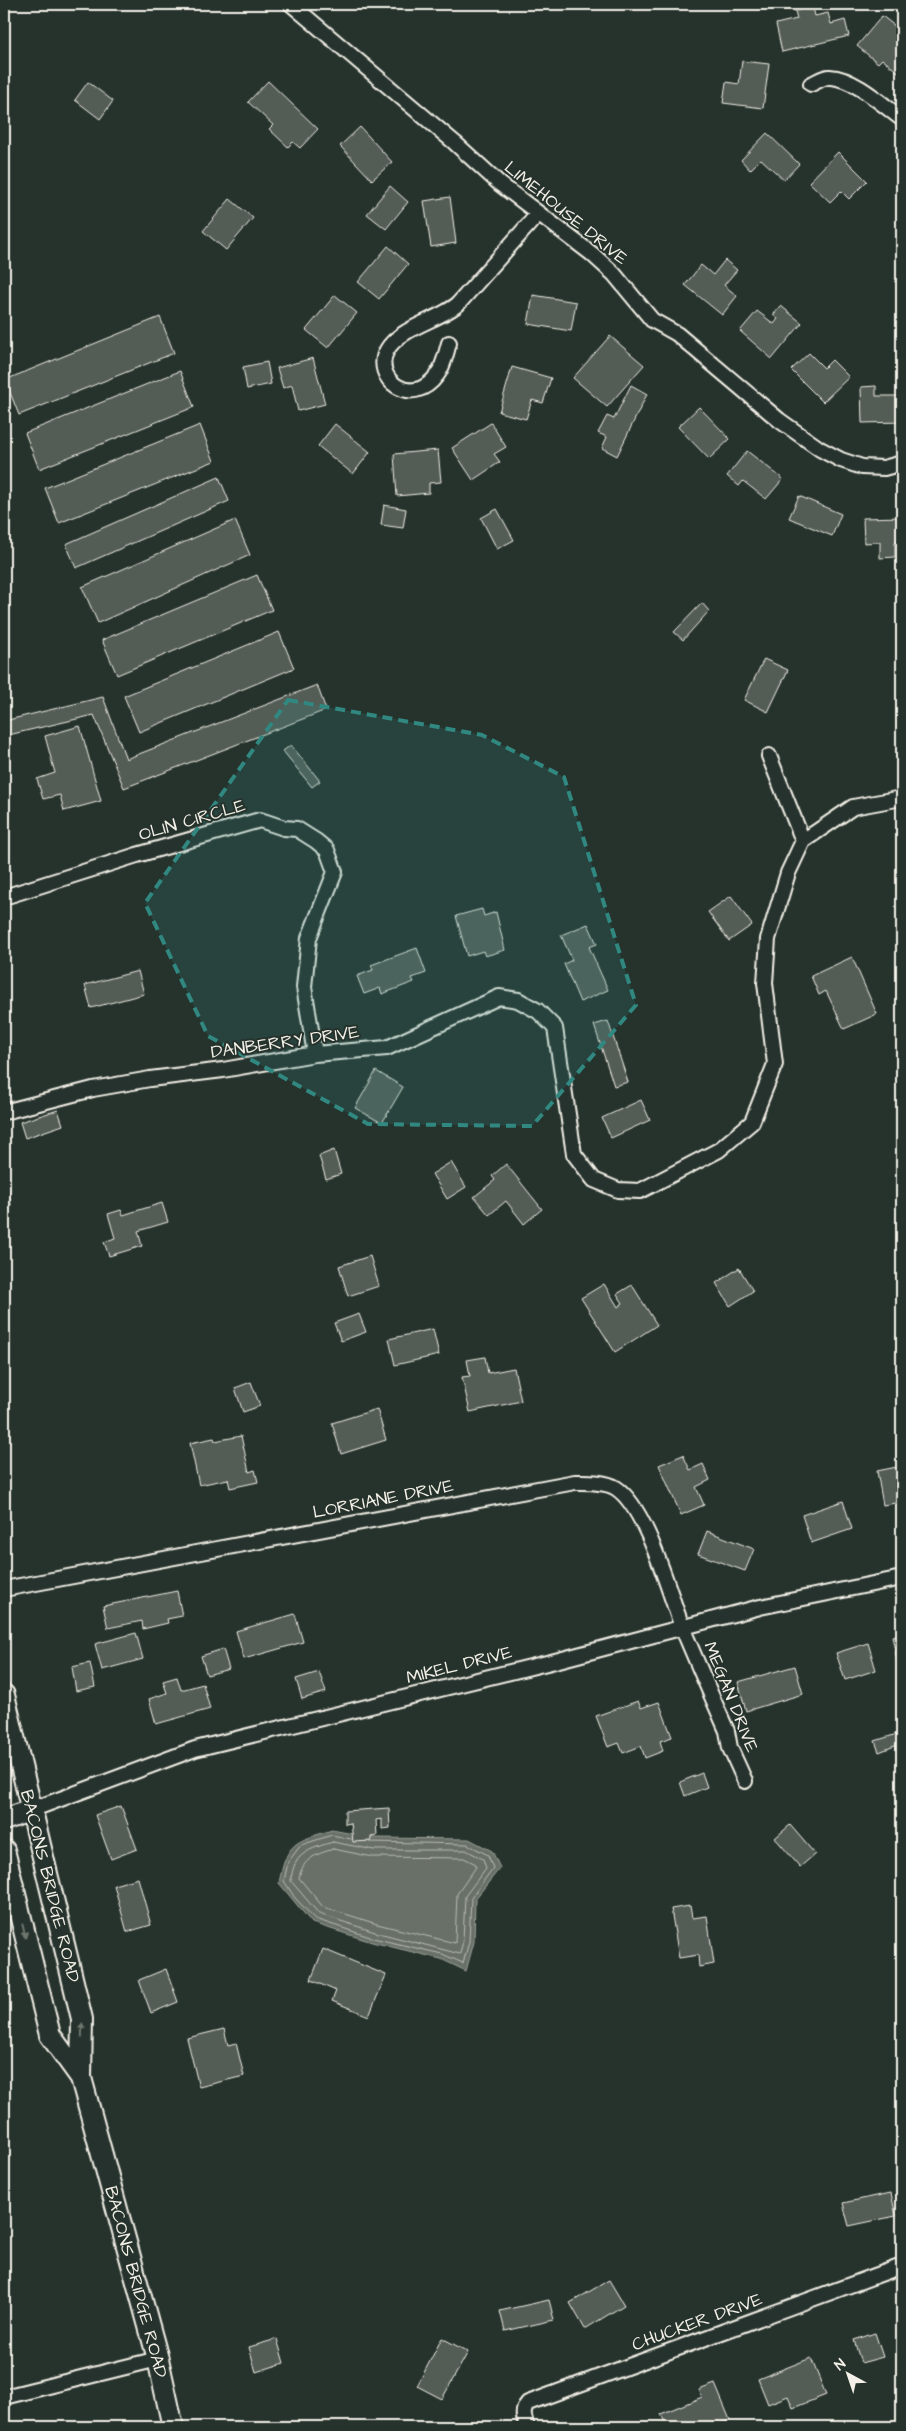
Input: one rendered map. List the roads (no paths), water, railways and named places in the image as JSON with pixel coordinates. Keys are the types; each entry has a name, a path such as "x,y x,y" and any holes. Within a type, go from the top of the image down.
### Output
{"main road":[{"name":"BACONS BRIDGE ROAD","path":"4,1695 82,2019 81,2078 158,2359 174,2427"},
{"path":"4,1820 31,1810"},
{"name":"BACONS BRIDGE ROAD","path":"4,1850 50,2036 81,2078"}],"street":[{"name":"LIMEHOUSE DRIVE","path":"291,4 538,214 592,254 614,274 652,320 677,334 741,389 820,449 862,467 884,468 902,464"},
{"path":"811,84 828,76 838,79 862,89 902,119"},
{"path":"450,343 438,375 430,383 411,391 402,390 391,382 384,362 386,350 394,341 414,328 447,313 458,304 538,214"},
{"path":"769,756 804,841 853,806 902,798"},
{"name":"OLIN CIRCLE","path":"4,897 137,855 260,820 284,828 297,829 328,850 335,872 309,938 304,987 315,1054"},
{"name":"DANBERRY DRIVE","path":"4,1112 131,1082 223,1070 315,1054 387,1048 499,997 518,1000 538,1011 555,1028 574,1154 594,1180 618,1190 640,1192 719,1150 752,1122 775,1064 765,984 768,939 788,873 804,841"},
{"name":"LORRIANE DRIVE","path":"4,1589 575,1482 591,1482 616,1488 632,1505 645,1528 682,1628"},
{"name":"MIKEL DRIVE","path":"31,1810 195,1749 555,1662 760,1607 902,1578"},
{"name":"MEGAN DRIVE","path":"682,1628 745,1781"},
{"name":"CHUCKER DRIVE","path":"527,2427 523,2415 524,2408 528,2404 902,2266"},
{"path":"4,2397 158,2359"}],"water":[{"path":"332,1830 374,1838 469,1839 492,1851 500,1868 475,1899 474,1942 466,1971 441,1959 372,1942 312,1923 279,1883 282,1869 289,1851 294,1846 301,1841"}]}
